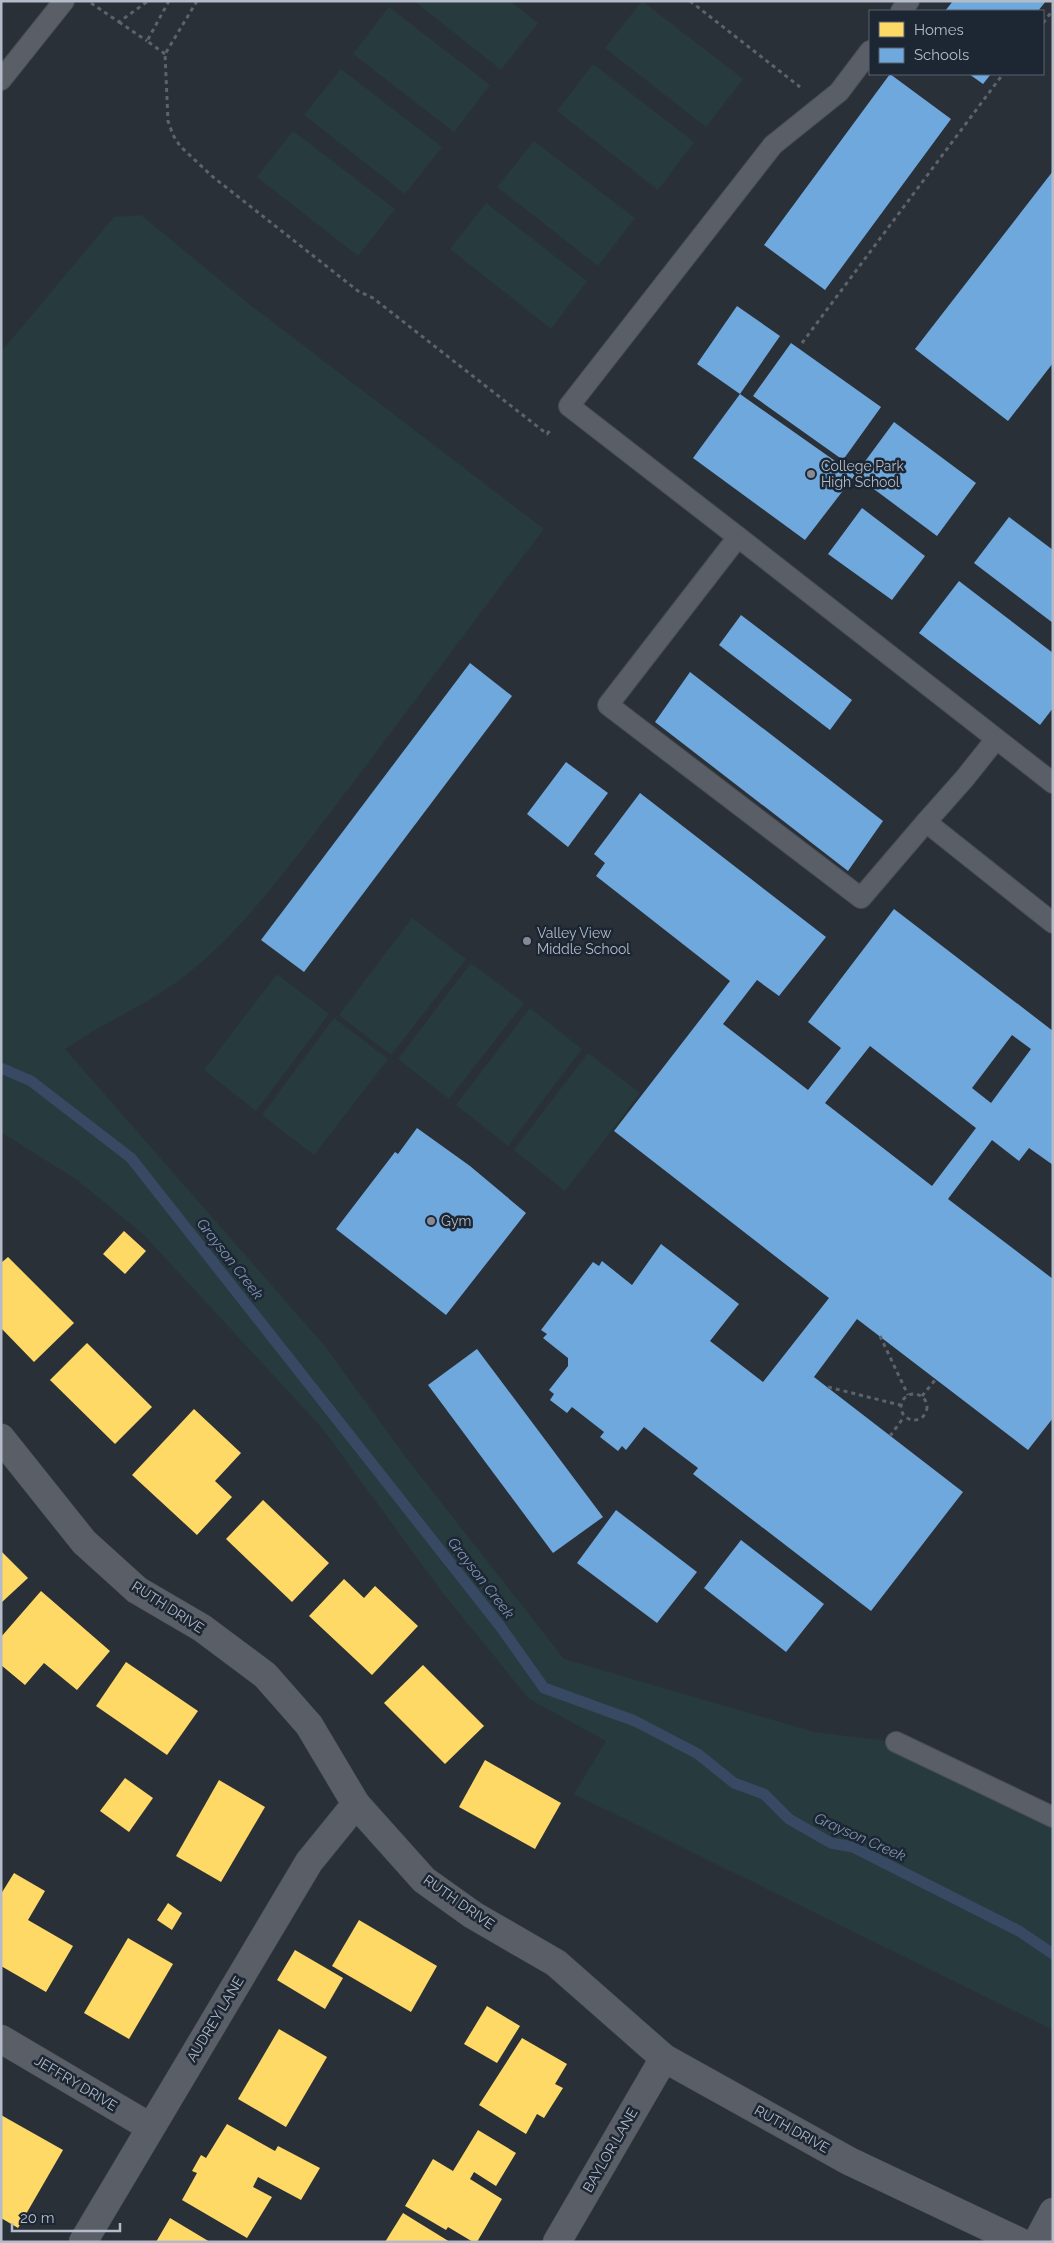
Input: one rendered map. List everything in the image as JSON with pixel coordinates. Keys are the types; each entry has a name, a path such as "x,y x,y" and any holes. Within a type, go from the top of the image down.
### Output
{"street":[{"name":"RUTH DRIVE","path":"1,1438 84,1542 138,1590 202,1628 265,1675 309,1724 356,1804 424,1880 473,1915 556,1963 664,2058 849,2160 1020,2242"},
{"name":"AUDREY LANE","path":"83,2242 310,1862 356,1804"},
{"name":"JEFFRY DRIVE","path":"1,2039 150,2127"},
{"name":"BAYLOR LANE","path":"557,2242 664,2058"},
{"path":"1037,2242 1053,2212"}],"lane":[{"path":"1,80 64,1"},
{"path":"869,52 839,92 773,145 569,406 1053,783"},
{"path":"738,537 608,705 861,898 965,778 996,739"},
{"path":"926,822 1053,923"},
{"path":"896,1742 1053,1817"}],"path":[{"path":"88,1 165,54"},
{"path":"119,22 148,1"},
{"path":"147,41 170,1"},
{"path":"197,1 165,54 168,121 173,136 180,146 213,177 358,291 373,298 547,434"},
{"path":"690,1 822,105"},
{"path":"1044,22 1053,10"},
{"path":"802,343 1002,75"},
{"path":"880,1336 908,1395"},
{"path":"922,1396 936,1379"},
{"path":"828,1388 900,1404"},
{"path":"912,1393 922,1396 927,1405 925,1414 913,1420 904,1417 900,1404 902,1400 912,1393"},
{"path":"890,1436 904,1417"}],"green space":[{"path":"414,1 510,1 538,23 501,70"},
{"path":"642,1 743,79 706,127 605,48"},
{"path":"389,7 490,85 454,132 353,54"},
{"path":"593,64 694,142 658,190 557,111"},
{"path":"341,69 442,147 405,194 304,115"},
{"path":"293,131 395,209 358,256 257,177"},
{"path":"534,141 635,218 598,266 497,187"},
{"path":"486,203 587,281 551,329 450,249"},
{"path":"141,215 249,304 544,529 357,778 267,893 233,932 181,979 65,1049 325,1346 404,1455 564,1659 814,1732 896,1742 1053,1817 1053,2030 574,1794 606,1741 529,1699 442,1592 322,1428 143,1234 77,1180 1,1132 1,352 114,217"},
{"path":"412,918 466,959 391,1055 339,1015"},
{"path":"471,963 524,1003 449,1099 398,1059"},
{"path":"277,974 329,1014 256,1111 204,1070"},
{"path":"530,1008 582,1049 508,1146 456,1105"},
{"path":"334,1018 388,1059 314,1155 262,1115"},
{"path":"588,1053 640,1093 565,1191 514,1150"}],"building: Homes":[{"path":"124,1231 146,1251 125,1274 103,1254"},
{"path":"8,1257 74,1323 34,1362 1,1328 1,1263"},
{"path":"87,1343 152,1407 115,1444 50,1380"},
{"path":"194,1409 241,1453 215,1481 232,1497 197,1535 132,1475"},
{"path":"263,1500 329,1563 292,1602 226,1539"},
{"path":"1,1551 28,1578 1,1603"},
{"path":"344,1579 364,1598 375,1586 418,1626 372,1675 309,1616"},
{"path":"41,1591 110,1651 77,1690 44,1663 25,1685 1,1665 1,1637"},
{"path":"126,1662 198,1711 167,1755 96,1706"},
{"path":"423,1665 484,1726 445,1764 384,1703"},
{"path":"485,1760 561,1803 535,1849 459,1807"},
{"path":"125,1778 153,1798 129,1832 100,1811"},
{"path":"219,1780 265,1807 221,1882 176,1856"},
{"path":"14,1873 45,1891 28,1920 73,1946 46,1992 1,1966 1,1894"},
{"path":"168,1903 182,1913 172,1930 157,1920"},
{"path":"359,1920 437,1966 411,2012 332,1966"},
{"path":"128,1938 173,1964 129,2039 84,2013"},
{"path":"295,1950 343,1978 325,2009 277,1980"},
{"path":"487,2006 520,2026 497,2063 464,2044"},
{"path":"279,2029 327,2057 286,2127 238,2099"},
{"path":"522,2038 567,2064 555,2084 563,2088 544,2118 537,2114 526,2134 479,2105"},
{"path":"1,2115 63,2150 18,2228 1,2218"},
{"path":"227,2124 275,2151 278,2146 320,2168 301,2200 258,2177 253,2187 272,2197 247,2238 182,2200 197,2173 192,2171 201,2155 206,2158"},
{"path":"478,2130 516,2153 496,2186 474,2172 470,2179 502,2199 477,2242 473,2242 448,2227 446,2230 405,2206 433,2159 453,2171"},
{"path":"403,2213 450,2242 385,2242"},
{"path":"170,2218 210,2242 156,2242"}],"building: Schools":[{"path":"953,1 1046,1 1039,10 946,10"},
{"path":"889,75 951,119 825,290 764,245"},
{"path":"970,75 990,75 983,84"},
{"path":"1053,171 1053,363 1008,421 915,349"},
{"path":"737,306 780,336 740,394 697,364"},
{"path":"791,343 881,407 843,460 753,396"},
{"path":"740,394 855,475 805,540 693,458"},
{"path":"894,422 976,483 937,536 855,475"},
{"path":"862,508 925,556 892,600 828,554"},
{"path":"1009,517 1053,550 1053,623 974,563"},
{"path":"959,581 1053,653 1053,708 1040,725 919,633"},
{"path":"741,615 852,700 830,730 719,645"},
{"path":"470,663 512,696 304,972 261,940"},
{"path":"690,672 883,821 848,871 655,722"},
{"path":"566,762 608,793 568,847 527,814"},
{"path":"640,793 826,937 779,996 757,980 723,1024 808,1090 841,1048 808,1022 894,909 1053,1031 1053,1165 1029,1148 1019,1161 992,1140 948,1199 1053,1279 1053,1418 1028,1450 857,1319 814,1377 963,1492 871,1611 693,1474 698,1468 644,1427 626,1450 622,1446 618,1451 600,1437 604,1432 572,1407 567,1413 550,1400 554,1394 549,1390 568,1366 568,1358 543,1338 547,1334 541,1330 593,1262 599,1266 602,1261 632,1285 661,1244 739,1304 710,1341 763,1382 829,1298 614,1131 730,981 596,876 605,863 594,854","holes":["1012,1035 1031,1049 991,1103 972,1088","870,1046 976,1128 932,1186 825,1103"]},
{"name":"Gym","path":"417,1128 470,1166 526,1213 446,1315 336,1229 395,1152 398,1154"},
{"path":"477,1349 603,1517 553,1553 428,1385"},
{"path":"616,1510 697,1572 657,1623 577,1563"},
{"path":"741,1540 824,1604 786,1652 704,1588"}],"waterway":[{"name":"Grayson Creek","path":"1,1068 31,1081 131,1158 500,1626 544,1688 635,1721 698,1754 734,1783 764,1794 789,1819 831,1843 853,1847 1019,1931 1053,1954"}],"place":[{"name":"College Park High School","path":"811,474"},
{"name":"Valley View Middle School","path":"527,941"},
{"name":"Gym","path":"431,1221"}]}
